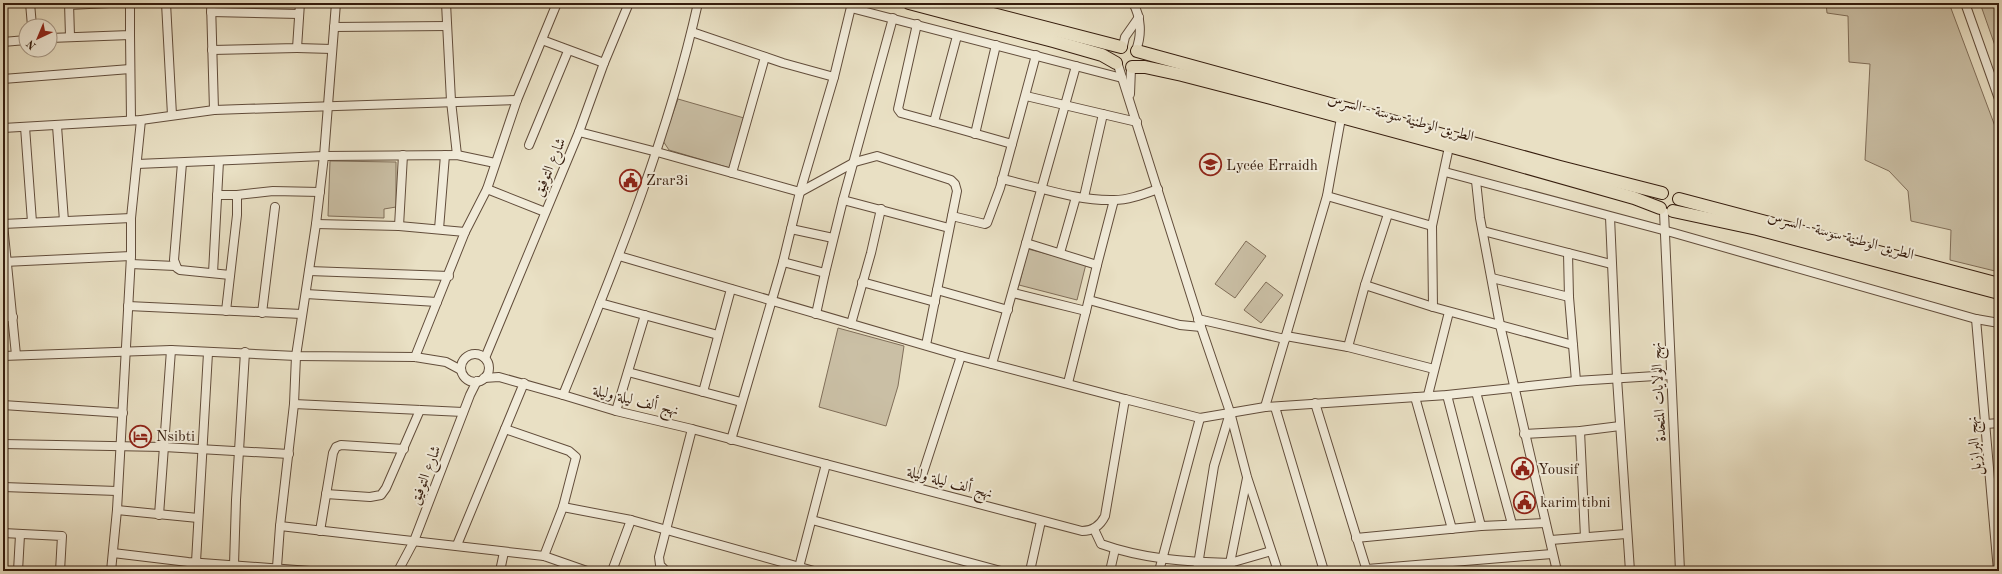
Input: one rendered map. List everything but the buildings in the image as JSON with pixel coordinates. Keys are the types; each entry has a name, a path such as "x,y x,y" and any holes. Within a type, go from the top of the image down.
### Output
{"highway":[{"path":"909,3 1102,55 1123,68 1131,68 1138,58 1136,50 1130,46 1122,46 950,3"},
{"path":"1117,64 1116,52 1122,46"},
{"name":"الطريق الوطنية سوسة - السرس","path":"1136,50 1560,167 1662,193"},
{"name":"الطريق الوطنية سوسة - السرس","path":"1131,68 1145,67 1182,75 1626,196 1666,210 1757,229 1999,293"},
{"path":"1672,191 1679,199 1678,208 1666,210 1658,198 1662,193 1672,191"},
{"name":"الطريق الوطنية سوسة - السرس","path":"1679,199 1999,284"}],"street":[{"path":"30,3 31,18"},
{"path":"70,36 69,4 109,3"},
{"path":"130,3 131,120"},
{"path":"166,3 172,115"},
{"path":"210,3 214,110"},
{"path":"298,48 300,3"},
{"path":"277,567 280,526 294,404 296,356 316,224 324,156 336,3"},
{"path":"446,3 451,101 457,154"},
{"path":"415,357 465,232 487,189 517,100 557,3"},
{"name":"شارع التوفيق","path":"487,362 493,341 579,132 604,63 629,3"},
{"path":"563,395 619,256 657,152 692,32 698,3"},
{"path":"1133,3 1139,17 1140,35 1136,50"},
{"path":"1965,3 1999,99"},
{"path":"731,440 770,302 783,262 800,192 834,77 851,5 957,36 1122,78"},
{"path":"211,12 299,14"},
{"path":"1122,46 1125,37 1139,17"},
{"path":"816,314 833,238 855,162 881,56 893,18"},
{"path":"917,24 898,109 901,113 1012,144"},
{"path":"334,27 447,26"},
{"path":"692,32 725,42 765,57 834,77"},
{"path":"58,37 130,35"},
{"path":"934,122 957,36"},
{"path":"542,40 568,51 604,63"},
{"path":"3,42 18,41"},
{"path":"975,134 996,45"},
{"path":"212,50 298,48 332,49"},
{"path":"529,145 568,51"},
{"path":"952,216 986,224 1002,179 1036,55"},
{"path":"732,173 765,57"},
{"path":"1117,64 1130,99 1198,319 1230,412 1247,477 1278,571"},
{"path":"992,364 1076,66"},
{"path":"1130,99 1131,68"},
{"path":"3,79 130,69"},
{"path":"1026,96 1066,104 1137,122"},
{"path":"3,128 141,120 214,110 329,105 517,100"},
{"path":"1060,253 1080,197 1104,114"},
{"path":"1265,407 1327,196 1341,118"},
{"path":"111,571 118,510 117,491 123,413 125,351 131,260 131,218 141,120"},
{"path":"57,126 64,221"},
{"path":"25,127 32,222"},
{"path":"579,132 800,192 855,162 876,156 951,180 955,184 957,191 926,345"},
{"path":"1433,306 1432,226 1445,172 1449,147"},
{"path":"137,164 324,156 457,154 495,163"},
{"path":"399,226 403,155"},
{"path":"439,229 445,155"},
{"path":"213,273 219,160"},
{"path":"182,163 174,260 176,266 180,270 230,275"},
{"path":"1445,172 1976,319 1999,323"},
{"path":"1002,179 1080,197 1114,200 1130,198 1158,189"},
{"path":"1476,181 1483,231 1500,325 1524,434 1545,523 1551,540 1552,554 1557,571"},
{"path":"487,189 545,212"},
{"path":"217,195 237,195 273,191 320,192"},
{"path":"226,311 237,215 237,195"},
{"path":"1327,196 1432,226"},
{"path":"843,200 949,228"},
{"path":"1068,383 1114,200"},
{"path":"262,313 275,207"},
{"path":"851,324 881,209"},
{"name":"نهج الولايات المتحدة","path":"1666,210 1665,232 1670,375 1680,571"},
{"path":"1348,347 1365,285 1388,214"},
{"path":"1610,217 1617,378 1626,534 1630,571"},
{"path":"16,356 3,224 131,218"},
{"path":"316,224 399,226 465,232"},
{"path":"791,229 833,238"},
{"path":"1483,231 1611,264"},
{"path":"1026,243 1097,265"},
{"path":"1568,253 1569,297 1576,381"},
{"path":"619,256 770,302 962,356 1200,418 1265,407 1275,408 1315,403 1447,395 1576,381 1670,375"},
{"path":"6,262 131,260 176,266"},
{"path":"783,262 826,272"},
{"path":"309,271 448,276"},
{"path":"1492,278 1569,297"},
{"path":"862,282 934,302"},
{"path":"1365,285 1449,312 1573,345"},
{"path":"703,392 731,289"},
{"path":"937,290 1008,310"},
{"path":"1013,293 1086,311"},
{"path":"306,294 437,302"},
{"path":"1089,300 1180,325 1201,327"},
{"path":"600,303 718,335"},
{"path":"128,306 302,314"},
{"path":"1428,396 1449,312"},
{"path":"616,411 645,315"},
{"path":"3,317 13,317"},
{"path":"1198,319 1285,338 1348,347 1434,370"},
{"name":"نهج البرازيل","path":"1976,319 1998,571"},
{"path":"470,395 462,373 461,363 469,356 493,341"},
{"path":"3,356 172,350 245,352 296,356 415,357 446,362 479,354 499,376 470,381 462,373 446,362"},
{"path":"159,515 172,350"},
{"path":"190,565 198,518 208,352"},
{"path":"234,565 245,352"},
{"path":"918,488 962,356"},
{"path":"481,380 488,372 487,362"},
{"path":"628,372 741,402"},
{"name":"نهج ألف ليلة وليلة","path":"499,376 616,411 692,429 1041,521 1082,531 1094,529"},
{"name":"شارع التوفيق","path":"398,571 414,542 470,395 481,380"},
{"path":"457,545 524,383"},
{"path":"1476,392 1512,524"},
{"path":"1447,395 1481,526"},
{"path":"1415,397 1452,529"},
{"path":"1125,399 1104,516 1100,524 1094,529 1101,544 1115,549 1198,567 1231,567 1271,551"},
{"path":"1315,403 1367,570 1552,554"},
{"path":"294,404 463,412"},
{"path":"3,405 123,413"},
{"path":"1275,408 1324,571"},
{"path":"326,494 370,497 379,496 386,488 420,410"},
{"path":"1198,567 1214,466 1230,412"},
{"path":"1159,571 1200,418"},
{"path":"1986,424 1999,423"},
{"path":"1524,434 1580,431 1620,426"},
{"path":"505,429 575,455 563,507 544,556"},
{"path":"666,571 660,565 659,561 665,530 692,429"},
{"path":"1580,431 1585,537"},
{"path":"3,444 164,447 202,451 289,454"},
{"path":"320,531 333,453 338,446 404,449"},
{"path":"798,569 826,464"},
{"path":"1231,567 1247,477"},
{"path":"3,487 117,491"},
{"path":"563,507 631,520 798,569 814,571"},
{"path":"118,510 198,518"},
{"path":"612,571 631,520"},
{"path":"812,520 1002,571"},
{"path":"1030,571 1041,521"},
{"path":"1356,538 1481,526 1545,523"},
{"path":"280,526 544,556 587,571"},
{"path":"3,533 62,536 60,571"},
{"path":"1551,540 1626,534"},
{"path":"18,571 20,535"},
{"path":"1110,571 1115,549"},
{"path":"500,571 504,552"},
{"path":"113,553 190,565 277,567 310,571"}],"shaded area":[{"path":"1826,3 1949,3 1999,137 1999,272 1950,260 1951,230 1911,221 1908,191 1889,171 1865,160 1870,64 1849,62 1848,16 1827,13"},
{"path":"1980,3 1999,3 1999,57"},
{"path":"678,99 744,118 730,168 669,150 663,141"},
{"path":"330,161 396,162 396,207 384,209 384,218 328,216"},
{"path":"1246,241 1266,256 1235,298 1215,284"},
{"path":"1028,249 1086,264 1077,300 1019,285"},
{"path":"1266,282 1283,295 1261,323 1244,310"},
{"path":"838,328 904,346 898,386 886,426 819,407"}],"place":[{"name":"Lycée Erraidh","path":"1211,165"},
{"name":"Zrar3i","path":"631,180"},
{"name":"Nsibti","path":"141,436"},
{"name":"Yousif","path":"1523,469"},
{"name":"karim tibni","path":"1525,502"}]}
